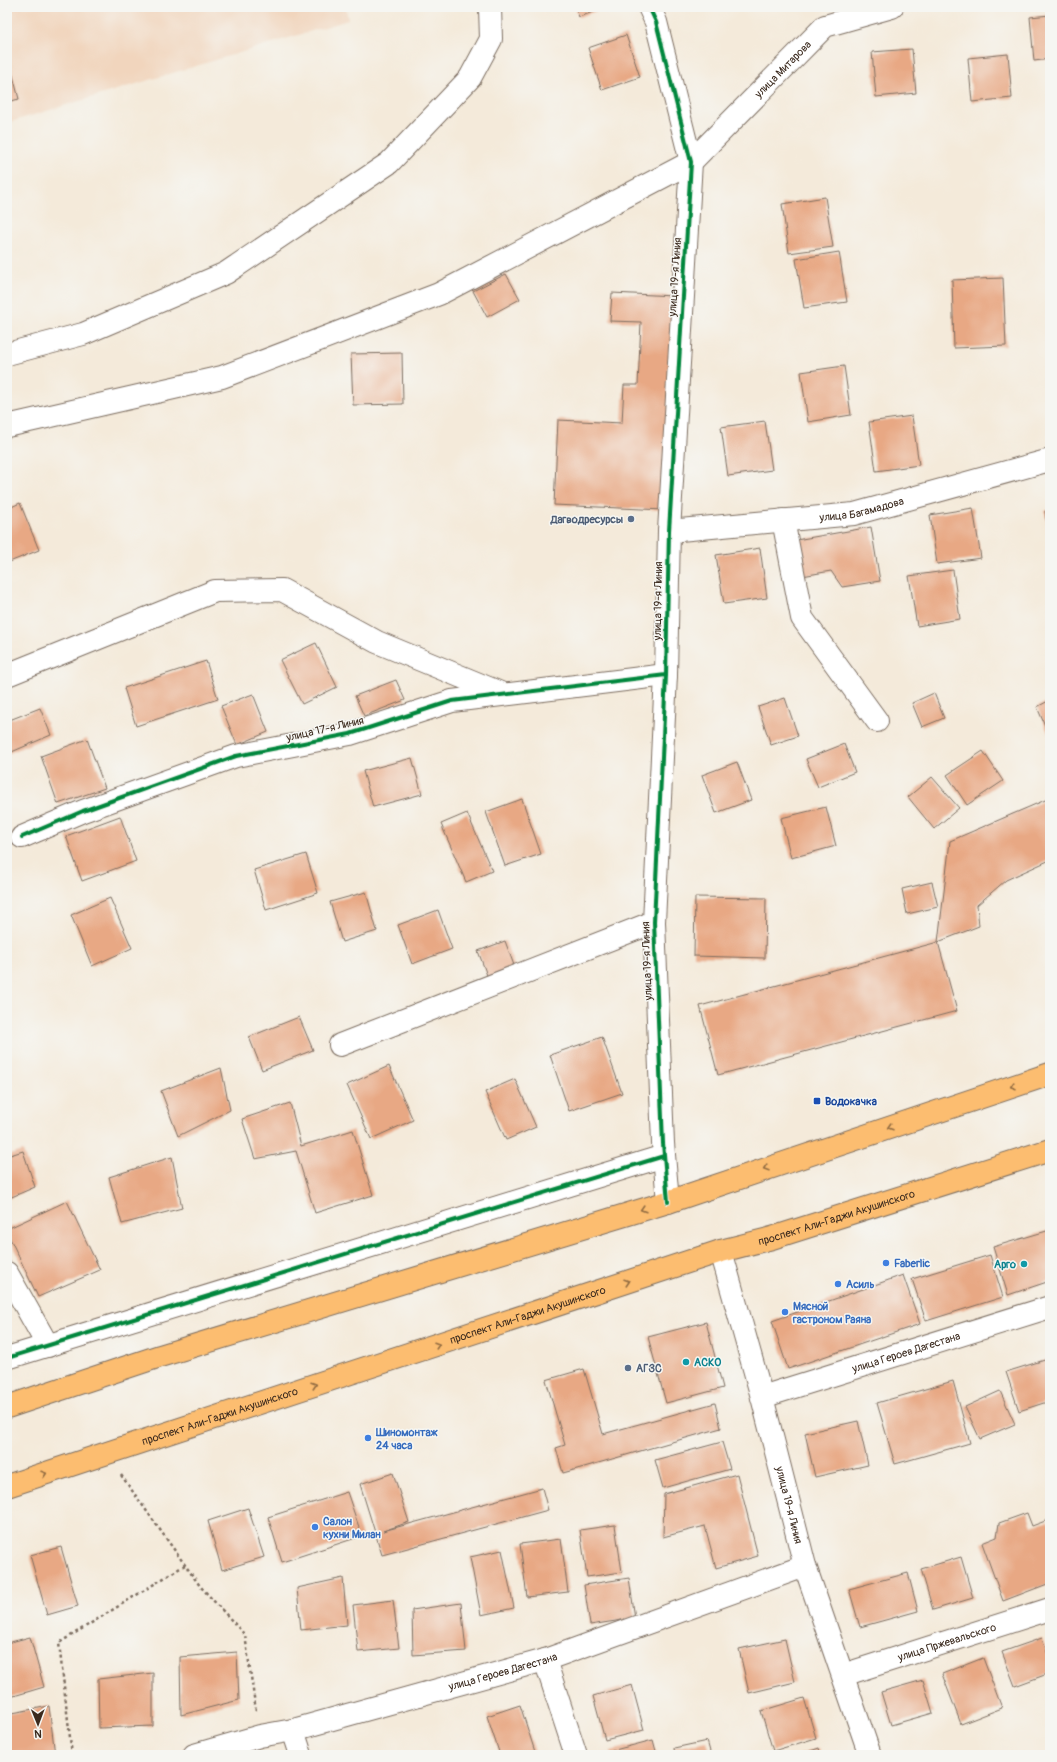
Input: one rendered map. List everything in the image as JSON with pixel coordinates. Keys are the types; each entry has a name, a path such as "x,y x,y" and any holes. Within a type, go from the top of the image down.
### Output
{"main road":[{"path":"7,1406 160,1356 668,1202 1050,1074"},
{"name":"проспект Али-Гаджи Акушинского","path":"7,1486 721,1251 772,1238 1050,1150"}],"street":[{"path":"7,354 84,334 226,273 389,163 470,78 491,39 490,7"},
{"name":"улица 19-я Линия","path":"649,7 656,22 692,162 668,531 666,675 654,922 664,1156 668,1202"},
{"name":"улица Митарова","path":"7,426 222,377 439,294 692,162 825,26 892,7"},
{"name":"улица Багамадова","path":"668,531 854,514 1050,460"},
{"path":"783,520 802,618 877,720"},
{"path":"7,675 215,591 282,590 377,642 504,695"},
{"name":"улица 17-я Линия","path":"22,837 83,811 236,756 350,734 452,701 666,675"},
{"path":"340,1045 654,922"},
{"path":"7,1358 664,1156"},
{"name":"улица 19-я Линия","path":"721,1251 762,1397 805,1566 870,1755"},
{"path":"7,1273 48,1346"},
{"name":"улица Героев Дагестана","path":"762,1397 1050,1307"},
{"name":"улица Героев Дагестана","path":"194,1755 260,1736 293,1730 545,1660 805,1566"},
{"name":"улица Пржевальского","path":"843,1675 1050,1609"},
{"path":"545,1660 576,1755"},
{"path":"293,1730 301,1755"}],"path":[{"path":"105,1454 200,1586 245,1635 260,1736"},
{"path":"72,1755 59,1643 185,1565"}],"shaded area":[{"path":"7,7 346,7 348,20 7,123"}],"building":[{"path":"575,7 607,7 579,17"},
{"path":"1050,15 1050,59 1034,61 1030,17"},
{"path":"626,35 640,77 602,90 588,48"},
{"path":"912,49 916,93 876,97 872,52"},
{"path":"7,53 19,99 7,102"},
{"path":"1008,54 1012,98 972,102 968,58"},
{"path":"825,197 833,247 789,253 782,204"},
{"path":"839,252 847,302 804,308 796,259"},
{"path":"506,274 520,299 487,317 473,291"},
{"path":"1003,278 1006,346 954,348 952,280"},
{"path":"612,293 674,296 664,510 554,505 558,420 622,423 624,385 638,385 641,322 610,321"},
{"path":"402,353 403,404 353,405 351,354"},
{"path":"844,366 851,415 808,422 801,372"},
{"path":"912,416 919,465 876,471 869,422"},
{"path":"765,421 772,470 728,476 721,427"},
{"path":"20,503 39,550 7,563 7,509"},
{"path":"973,508 981,558 937,564 930,515"},
{"path":"1050,510 1050,539 1049,539 1045,511"},
{"path":"871,527 880,581 842,587 831,571 802,576 796,540"},
{"path":"760,548 767,598 724,604 716,555"},
{"path":"953,570 960,619 917,626 909,576"},
{"path":"316,643 337,687 302,704 280,660"},
{"path":"206,661 218,699 136,726 124,688"},
{"path":"396,680 405,700 364,716 355,696"},
{"path":"934,693 944,718 922,727 912,703"},
{"path":"253,694 268,732 237,745 221,706"},
{"path":"785,698 798,736 771,745 758,707"},
{"path":"1050,700 1050,737 1037,707"},
{"path":"40,708 51,735 7,754 7,721"},
{"path":"87,739 105,788 58,804 41,756"},
{"path":"844,744 855,772 818,787 806,759"},
{"path":"983,751 1003,781 967,805 947,775"},
{"path":"412,758 422,794 373,807 363,771"},
{"path":"737,762 751,800 716,813 702,775"},
{"path":"932,777 959,808 934,829 908,797"},
{"path":"1050,798 1050,860 1006,880 977,905 979,926 938,942 950,841"},
{"path":"522,799 541,854 505,866 486,812"},
{"path":"826,807 836,846 791,858 781,818"},
{"path":"467,813 492,871 466,882 441,824"},
{"path":"120,816 136,861 82,881 66,836"},
{"path":"306,854 318,893 266,910 254,870"},
{"path":"932,882 938,907 907,914 902,889"},
{"path":"366,892 377,931 342,942 330,902"},
{"path":"695,897 766,898 765,958 694,956"},
{"path":"110,898 132,948 92,966 71,915"},
{"path":"438,910 452,949 412,964 398,925"},
{"path":"505,941 515,968 488,978 478,951"},
{"path":"938,942 957,1011 718,1075 700,1006"},
{"path":"299,1017 313,1050 262,1070 249,1037"},
{"path":"602,1037 622,1093 569,1111 550,1055"},
{"path":"389,1066 413,1120 371,1139 347,1085"},
{"path":"221,1068 230,1110 178,1136 161,1091"},
{"path":"515,1079 536,1127 506,1140 485,1092"},
{"path":"290,1103 301,1146 353,1130 373,1195 315,1213 296,1151 255,1159 242,1119"},
{"path":"23,1151 35,1187 7,1199 7,1156"},
{"path":"172,1157 182,1208 122,1224 109,1177"},
{"path":"67,1201 100,1270 38,1297 7,1232 7,1229"},
{"name":"Арго","path":"1050,1230 1050,1281 1008,1295 993,1247"},
{"path":"990,1255 1003,1297 926,1321 912,1279"},
{"path":"903,1275 920,1324 788,1369 772,1321"},
{"name":"АСКО","path":"706,1322 723,1388 666,1403 648,1337"},
{"path":"1048,1359 1050,1365 1050,1401 1019,1411 1006,1372"},
{"path":"584,1369 603,1434 715,1403 721,1428 563,1473 556,1448 565,1445 546,1380"},
{"path":"953,1381 970,1443 895,1464 877,1403"},
{"path":"1000,1391 1015,1424 980,1439 965,1407"},
{"path":"858,1421 868,1465 815,1477 805,1433"},
{"path":"722,1442 730,1469 663,1488 655,1460"},
{"path":"393,1473 409,1522 383,1531 542,1488 548,1510 382,1555 360,1484"},
{"path":"737,1474 758,1556 716,1568 705,1526 663,1537 664,1494"},
{"name":"Салон кухни Милан","path":"347,1492 362,1536 282,1562 268,1517"},
{"path":"248,1508 264,1557 222,1570 208,1521"},
{"path":"1027,1513 1032,1526 1048,1520 1050,1526 1050,1583 1003,1601 982,1543 997,1537 999,1523"},
{"path":"615,1525 622,1572 587,1577 580,1530"},
{"path":"561,1539 568,1592 527,1597 520,1544"},
{"path":"61,1547 78,1606 47,1615 30,1555"},
{"path":"502,1550 514,1608 481,1615 470,1557"},
{"path":"961,1557 973,1598 933,1610 921,1569"},
{"path":"908,1573 918,1611 860,1627 849,1589"},
{"path":"343,1578 347,1625 301,1630 297,1588"},
{"path":"629,1578 635,1618 590,1625 584,1585"},
{"path":"393,1600 399,1648 358,1652 353,1605"},
{"path":"461,1603 466,1651 413,1655 412,1610"},
{"path":"30,1637 44,1687 7,1698 7,1643"},
{"path":"1042,1638 1050,1661 1050,1673 1015,1686 1002,1652"},
{"path":"785,1639 795,1682 749,1693 739,1649"},
{"path":"237,1652 239,1700 181,1715 180,1657"},
{"path":"983,1658 1002,1708 961,1724 942,1674"},
{"path":"153,1673 153,1726 99,1728 98,1679"},
{"path":"923,1680 933,1713 891,1725 881,1692"},
{"path":"632,1685 644,1730 605,1740 593,1696"},
{"path":"804,1698 816,1738 773,1751 761,1711"},
{"path":"520,1705 536,1755 500,1755 487,1716"},
{"path":"49,1706 55,1755 7,1755 7,1714"},
{"path":"653,1740 657,1755 612,1755 611,1751"},
{"path":"707,1741 711,1755 675,1755 674,1748"},
{"path":"819,1748 821,1755 799,1755"}],"cycle path":[{"path":"649,7 656,22 691,162 669,531 666,675 654,922 663,1143 668,1202"},
{"path":"22,837 83,811 236,756 350,734 452,701 666,675"},
{"path":"7,1358 664,1156"}],"place":[{"name":"Дагводресурсы","path":"631,519"},
{"name":"Водокачка","path":"817,1101"},
{"name":"Faberlic","path":"886,1263"},
{"name":"Арго","path":"1024,1264"},
{"name":"Асиль","path":"838,1284"},
{"name":"Мясной гастроном Раяна","path":"785,1312"},
{"name":"АСКО","path":"686,1362"},
{"name":"АГЗС","path":"628,1368"},
{"name":"Шиномонтаж 24 часа","path":"368,1438"},
{"name":"Салон кухни Милан","path":"315,1527"}]}
